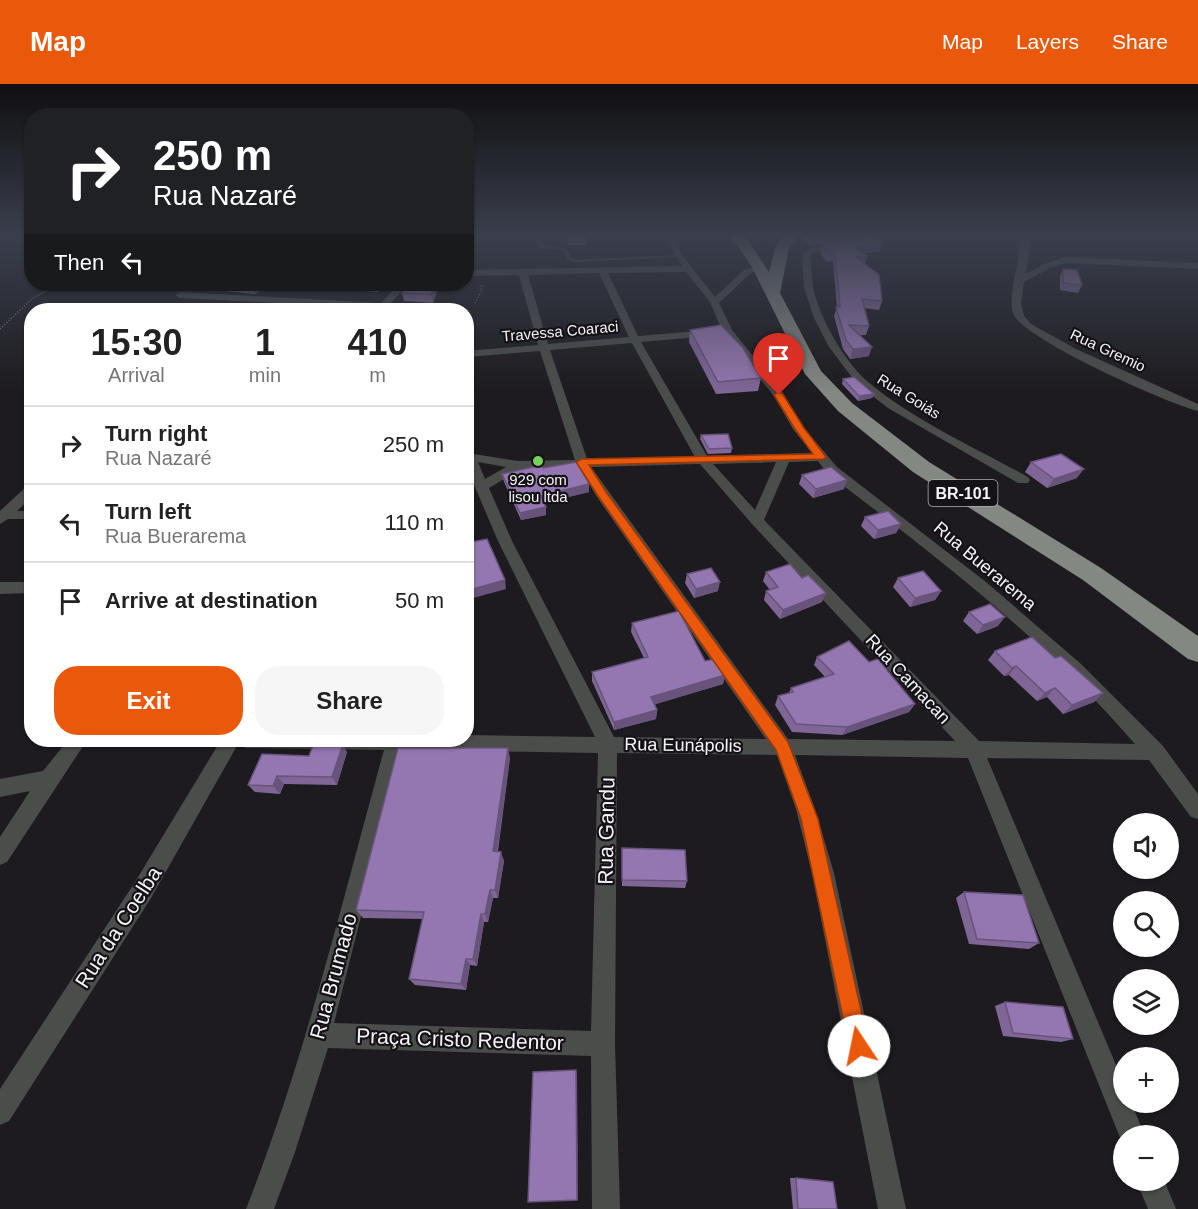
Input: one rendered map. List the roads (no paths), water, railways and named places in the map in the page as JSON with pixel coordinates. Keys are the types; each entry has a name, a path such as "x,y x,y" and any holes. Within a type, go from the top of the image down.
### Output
{"highway":[{"name":"BR-101","path":"770,288 796,345 814,374 845,407 868,427 921,466 1092,574 1198,651"},
{"path":"772,293 773,288"}],"street":[{"path":"527,288 544,348 582,462 602,494 782,746 810,819 823,873 892,1209"},
{"name":"Rua Camacan","path":"611,288 635,340 703,460 757,521 974,749 1128,1125"},
{"name":"Rua Buerarema","path":"703,288 714,303 727,331 779,395 800,429 832,470 992,596 1071,664 1156,752 1198,810"},
{"path":"714,303 729,288"},
{"name":"Rua Goiás","path":"809,288 826,333 851,371 875,394 1023,480"},
{"name":"Rua Gremio","path":"1020,288 1017,305 1019,317 1024,325 1198,408"},
{"path":"386,303 397,291"},
{"path":"180,295 303,303"},
{"path":"236,303 241,299"},
{"name":"Travessa Coaraci","path":"474,353 727,331"},
{"path":"474,455 518,465 820,457"},
{"path":"757,521 784,458"},
{"path":"482,487 518,465"},
{"name":"Rua Gandu","path":"474,468 505,541 608,743 603,1044 606,1209"},
{"path":"2,517 24,496"},
{"path":"2,517 24,516"},
{"path":"0,588 24,587"},
{"name":"Rua Eunápolis","path":"474,741 1156,752"},
{"path":"0,855 49,779 73,747"},
{"name":"Rua da Coelba","path":"0,1112 144,890 227,747"},
{"name":"Rua Brumado","path":"260,1209 284,1152 318,1035 393,747"},
{"path":"0,788 49,779"},
{"name":"Praça Cristo Redentor","path":"318,1035 603,1044"},
{"path":"1155,1191 1162,1209"}],"place":[{"name":"929 com lisou ltda","path":"538,461"}]}
